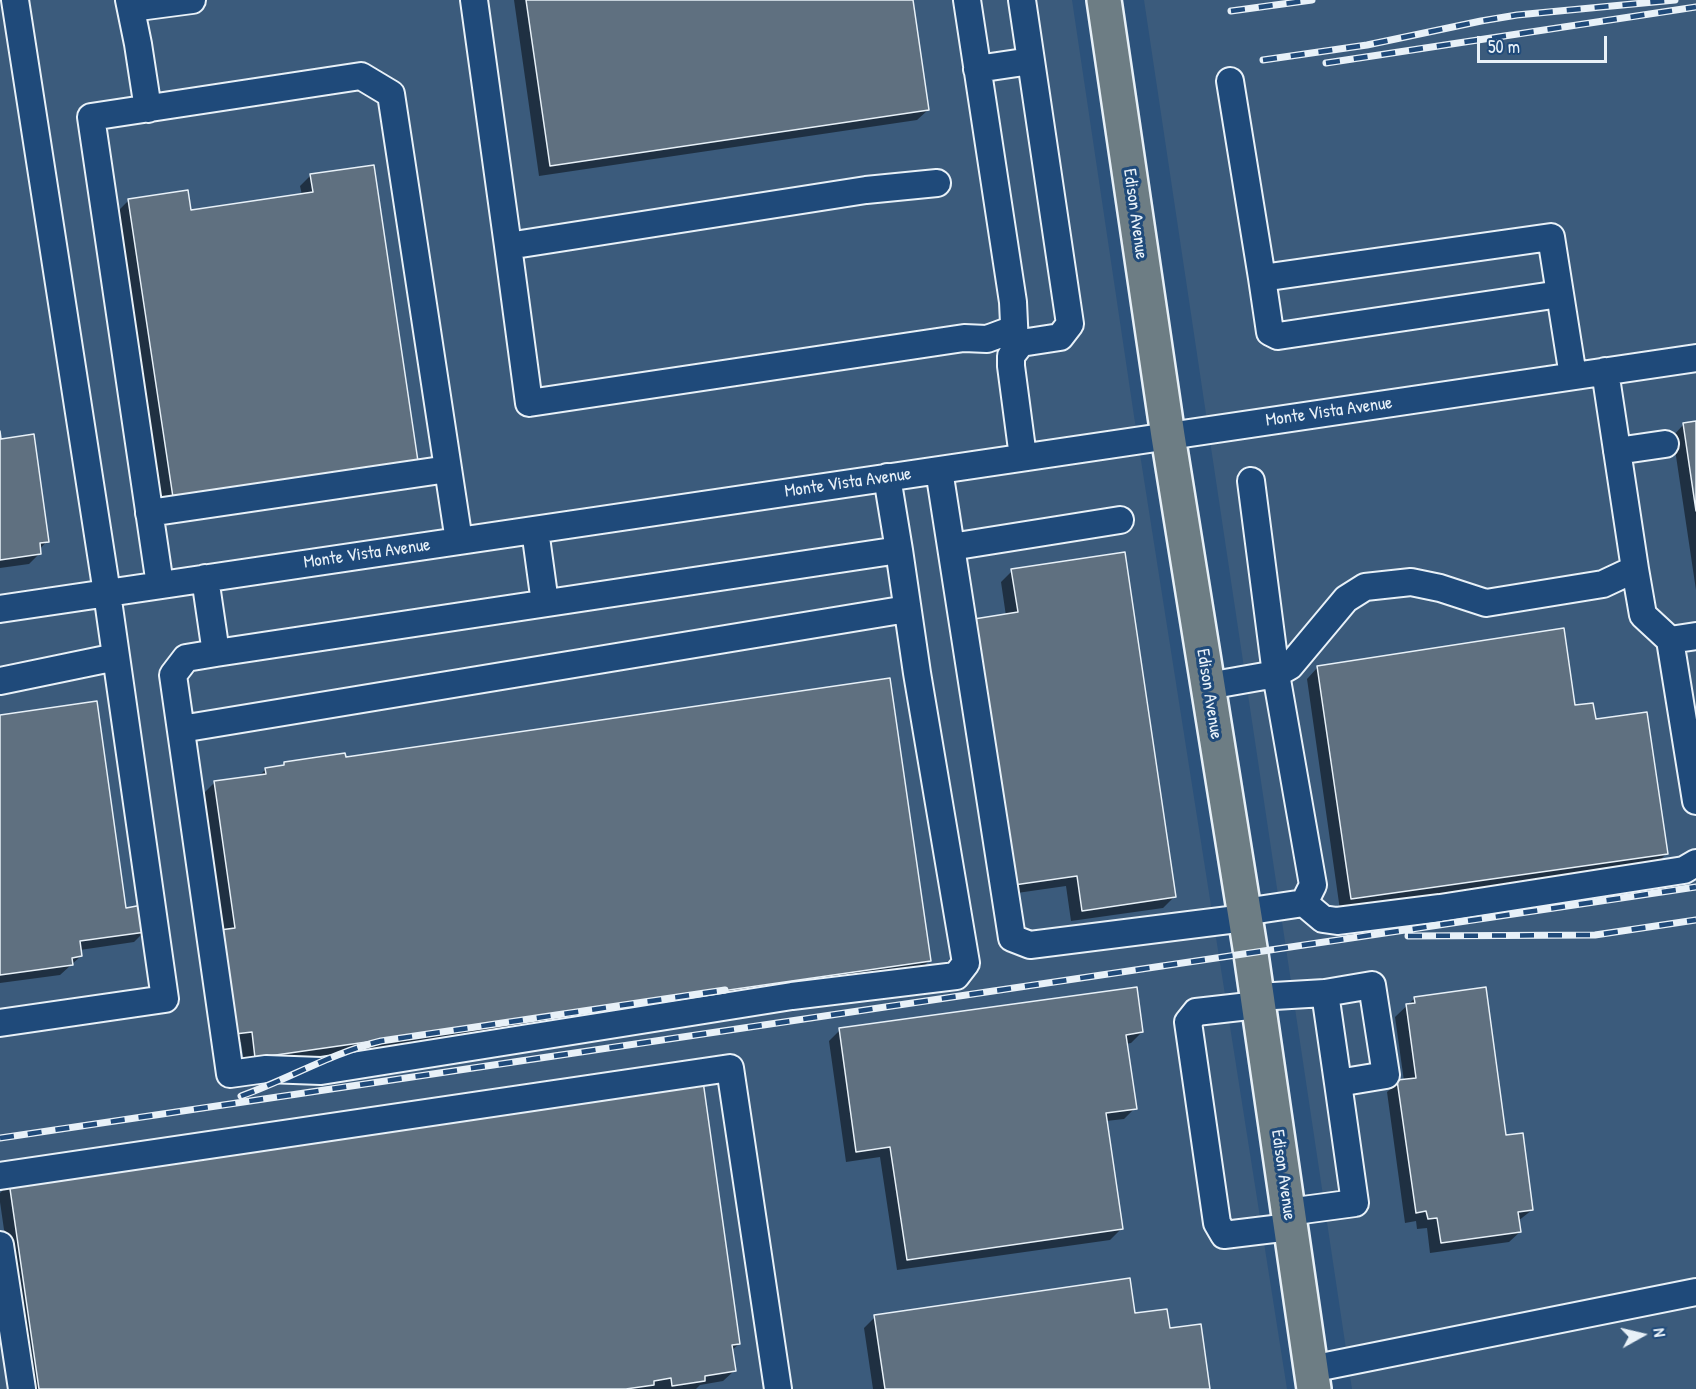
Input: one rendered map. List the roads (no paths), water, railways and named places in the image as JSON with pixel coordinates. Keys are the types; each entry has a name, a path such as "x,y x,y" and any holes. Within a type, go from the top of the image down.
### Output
{"main road":[{"name":"Edison Avenue","path":"1104,0 1168,436 1245,915 1313,1379"}],"street":[{"path":"0,1023 165,999 107,593 15,0"},
{"path":"148,109 130,4 192,0"},
{"path":"474,0 529,403 964,338 1015,339 1021,343 1060,337 1070,324 1022,0"},
{"path":"967,0 1013,302 1015,339 1011,366 1023,457"},
{"path":"977,69 1031,61"},
{"path":"160,585 91,117 361,76 391,94 459,541"},
{"path":"1230,81 1270,332 1278,336 1560,294"},
{"path":"508,246 866,190 937,183"},
{"path":"1262,278 1551,237 1572,376"},
{"name":"Monte Vista Avenue","path":"0,609 1696,358"},
{"path":"1605,371 1643,615 1670,640 1696,801"},
{"path":"1617,451 1665,444"},
{"path":"150,513 448,469"},
{"path":"939,470 1012,938 1030,945 1245,915 1304,903"},
{"path":"887,477 899,550 908,609 966,963 956,976 792,996 321,1071 266,1069 230,1074 173,675 186,658 899,550"},
{"path":"1251,481 1276,675 1313,885 1304,903"},
{"path":"951,547 1120,520"},
{"path":"535,530 545,603"},
{"path":"1208,686 1276,675 1290,666 1346,599 1365,587 1411,582 1440,588 1486,603 1603,584 1635,569"},
{"path":"205,578 216,653"},
{"path":"181,729 908,609"},
{"path":"1670,640 1696,636"},
{"path":"0,681 116,657"},
{"path":"1304,903 1323,920 1337,921 1440,908 1684,870 1696,863"},
{"path":"1325,993 1355,1203 1224,1235 1217,1224 1188,1022 1196,1012 1372,985 1386,1075 1338,1083"},
{"path":"0,1176 730,1068 778,1389"},
{"path":"0,1245 22,1389"},
{"path":"1313,1379 1696,1292"}],"railway":[{"path":"1231,11 1312,0"},
{"path":"1263,60 1367,45 1517,15 1675,0"},
{"path":"1326,63 1696,7"},
{"path":"0,1138 1696,887"},
{"path":"1408,936 1595,935 1696,920"},
{"path":"241,1096 327,1059 381,1041 725,990"}]}
